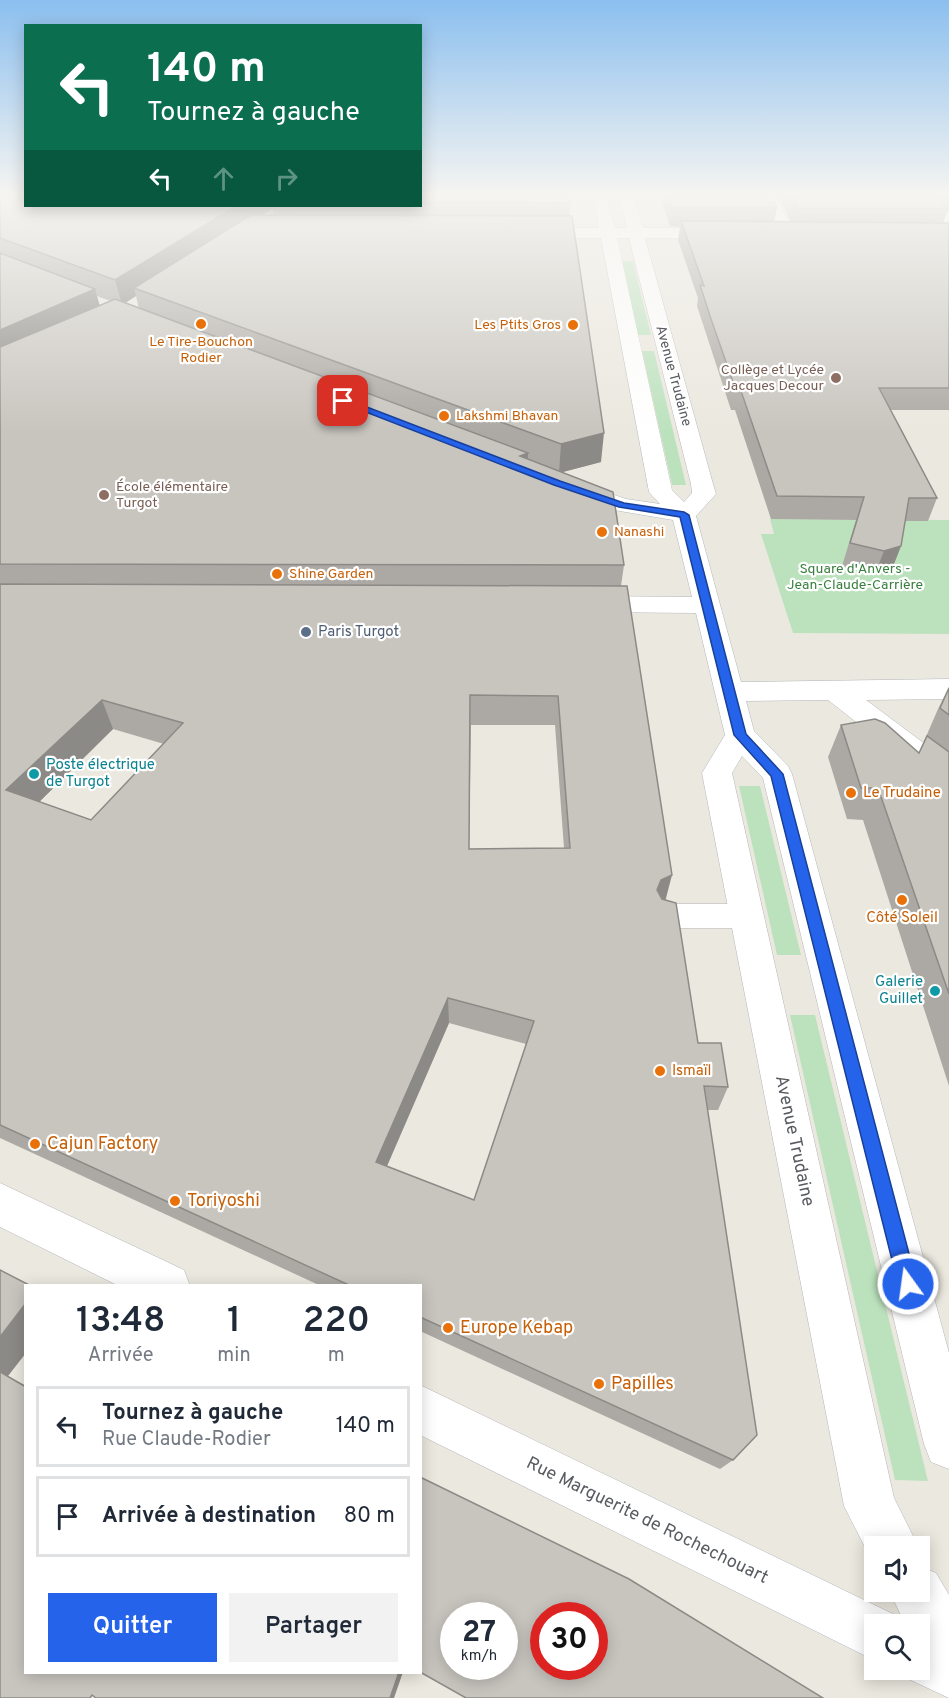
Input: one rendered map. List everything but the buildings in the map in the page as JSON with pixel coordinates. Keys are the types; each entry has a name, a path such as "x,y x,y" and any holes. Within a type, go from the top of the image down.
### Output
{"street":[{"path":"616,274 661,492 684,515 740,735 777,774 949,1444"},
{"name":"Avenue Trudaine","path":"647,274 704,494 684,515"},
{"path":"557,483 622,505 684,515"},
{"path":"556,604 707,605"},
{"path":"729,692 949,689"},
{"path":"834,690 949,778"},
{"name":"Avenue Trudaine","path":"740,735 717,774 870,1506 886,1536"},
{"path":"0,1204 164,1284"},
{"name":"Rue Marguerite de Rochechouart","path":"422,1410 864,1628"},
{"path":"922,1602 927,1611 949,1634"},
{"path":"930,1660 949,1670"}],"lane":[{"path":"666,916 747,916"}],"green space":[{"path":"625,274 636,274 651,335 638,335"},
{"path":"642,351 654,351 686,485 672,485"},
{"name":"Square d'Anvers - Jean-Claude-Carrière","path":"770,519 949,520 949,634 793,633 761,534 774,534"},
{"path":"739,786 760,786 801,955 777,955"},
{"path":"790,1015 815,1015 928,1481 895,1480"}],"place":[{"name":"Le Tire-Bouchon Rodier","path":"201,324"},
{"name":"Les Ptits Gros","path":"573,325"},
{"name":"Collège et Lycée Jacques Decour","path":"836,378"},
{"name":"Lakshmi Bhavan","path":"444,416"},
{"name":"École élémentaire Turgot","path":"104,495"},
{"name":"Nanashi","path":"602,532"},
{"name":"Shine Garden","path":"277,574"},
{"name":"Paris Turgot","path":"306,632"},
{"name":"Poste électrique de Turgot","path":"34,774"},
{"name":"Le Trudaine","path":"851,793"},
{"name":"Côté Soleil","path":"902,900"},
{"name":"Galerie Guillet","path":"935,991"},
{"name":"Ismaïl","path":"660,1071"},
{"name":"Cajun Factory","path":"35,1144"},
{"name":"Toriyoshi","path":"175,1201"},
{"name":"Europe Kebap","path":"448,1328"},
{"name":"Papilles","path":"599,1384"}],"route":[{"path":"343,401 557,483 622,505 684,515 740,735 777,774 908,1284"}]}
